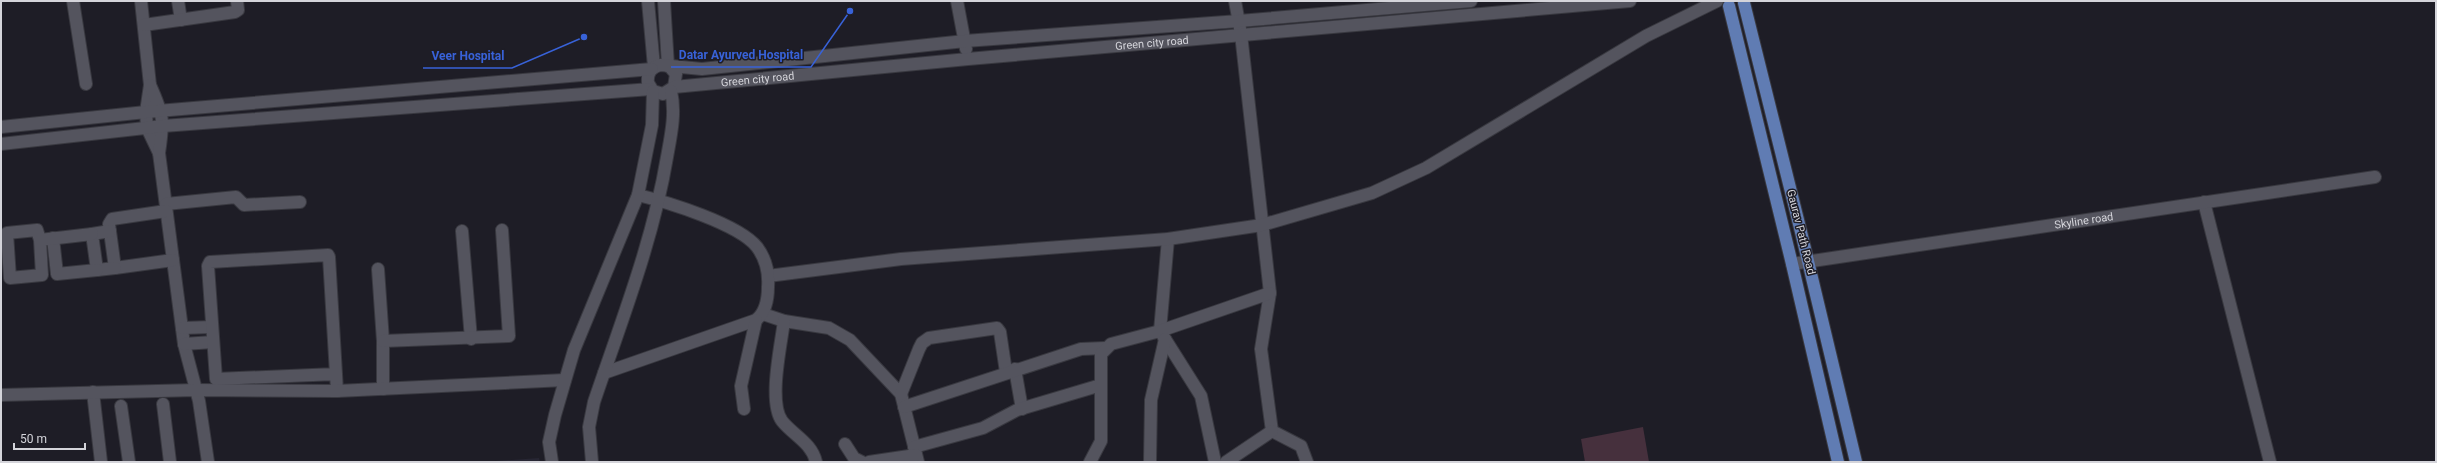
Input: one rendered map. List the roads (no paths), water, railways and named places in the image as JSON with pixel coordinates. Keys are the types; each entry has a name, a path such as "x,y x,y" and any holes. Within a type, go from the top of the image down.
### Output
{"main road":[{"path":"1724,3 1736,6 1745,2"},
{"name":"Gaurav Path Road","path":"1745,2 1856,462"},
{"name":"Gaurav Path Road","path":"1724,3 1792,264 1838,462"}],"street":[{"path":"74,1 86,84"},
{"path":"141,1 150,85 146,112 147,128 159,153"},
{"path":"178,1 181,20"},
{"path":"144,25 237,12 237,1"},
{"path":"552,462 549,442 574,350 638,195 652,125 652,90 648,78 653,68 648,1"},
{"path":"592,462 589,427 604,373 660,200 673,123 673,89 676,74 669,67 664,1"},
{"path":"957,1 968,58"},
{"path":"1235,1 1241,34 1270,293 1261,349 1272,431"},
{"name":"Green city road","path":"669,67 702,69 965,41 1239,21 1471,1"},
{"name":"Green city road","path":"673,89 968,58 1630,1"},
{"path":"768,276 901,259 1168,239 1262,226 1372,193 1426,168 1646,36 1716,1"},
{"path":"1,127 162,110 669,67"},
{"path":"150,85 162,110 163,126 159,153 166,208 184,344 196,390 208,462"},
{"path":"1,144 163,126 652,90 663,94 673,89"},
{"name":"Skyline road","path":"1792,264 2375,177"},
{"path":"638,195 660,200 734,230 756,246 764,259 768,276 768,296 759,317 741,386 744,409"},
{"path":"115,268 109,222 112,219 166,208 236,197 244,205 300,202"},
{"path":"2204,202 2270,462"},
{"path":"37,230 40,240 42,275 10,278 7,233 37,230"},
{"path":"383,341 471,339 509,336 502,230"},
{"path":"40,240 110,231"},
{"path":"462,231 471,339"},
{"path":"92,234 97,270"},
{"path":"54,238 57,274 173,260"},
{"path":"1150,462 1151,400 1162,335 1168,239"},
{"path":"336,374 218,380 215,378 210,262 326,254 330,257 337,391"},
{"path":"378,269 383,341 383,389"},
{"path":"1090,462 1101,440 1101,354 1105,348 1111,344 1162,335 1270,293"},
{"path":"604,373 759,317 829,328 850,340 901,394 916,455"},
{"path":"784,322 775,406 782,421 811,448 816,462"},
{"path":"182,328 212,326"},
{"path":"901,394 922,343 930,338 997,328 1000,332 1022,409"},
{"path":"1162,335 1201,396 1215,462"},
{"path":"184,344 213,342"},
{"path":"904,407 1010,370 1081,348 1105,348"},
{"path":"1,395 196,390 337,391 565,380"},
{"path":"869,462 916,455 983,428 1022,409 1101,385"},
{"path":"93,392 101,462"},
{"path":"163,404 170,462"},
{"path":"121,406 129,462"},
{"path":"1226,462 1272,431"},
{"path":"1272,431 1301,446 1308,462"},
{"path":"845,444 854,458 862,462"}],"place":[{"name":"Datar Ayurved Hospital","path":"850,11"},
{"name":"Veer Hospital","path":"584,37"}]}
